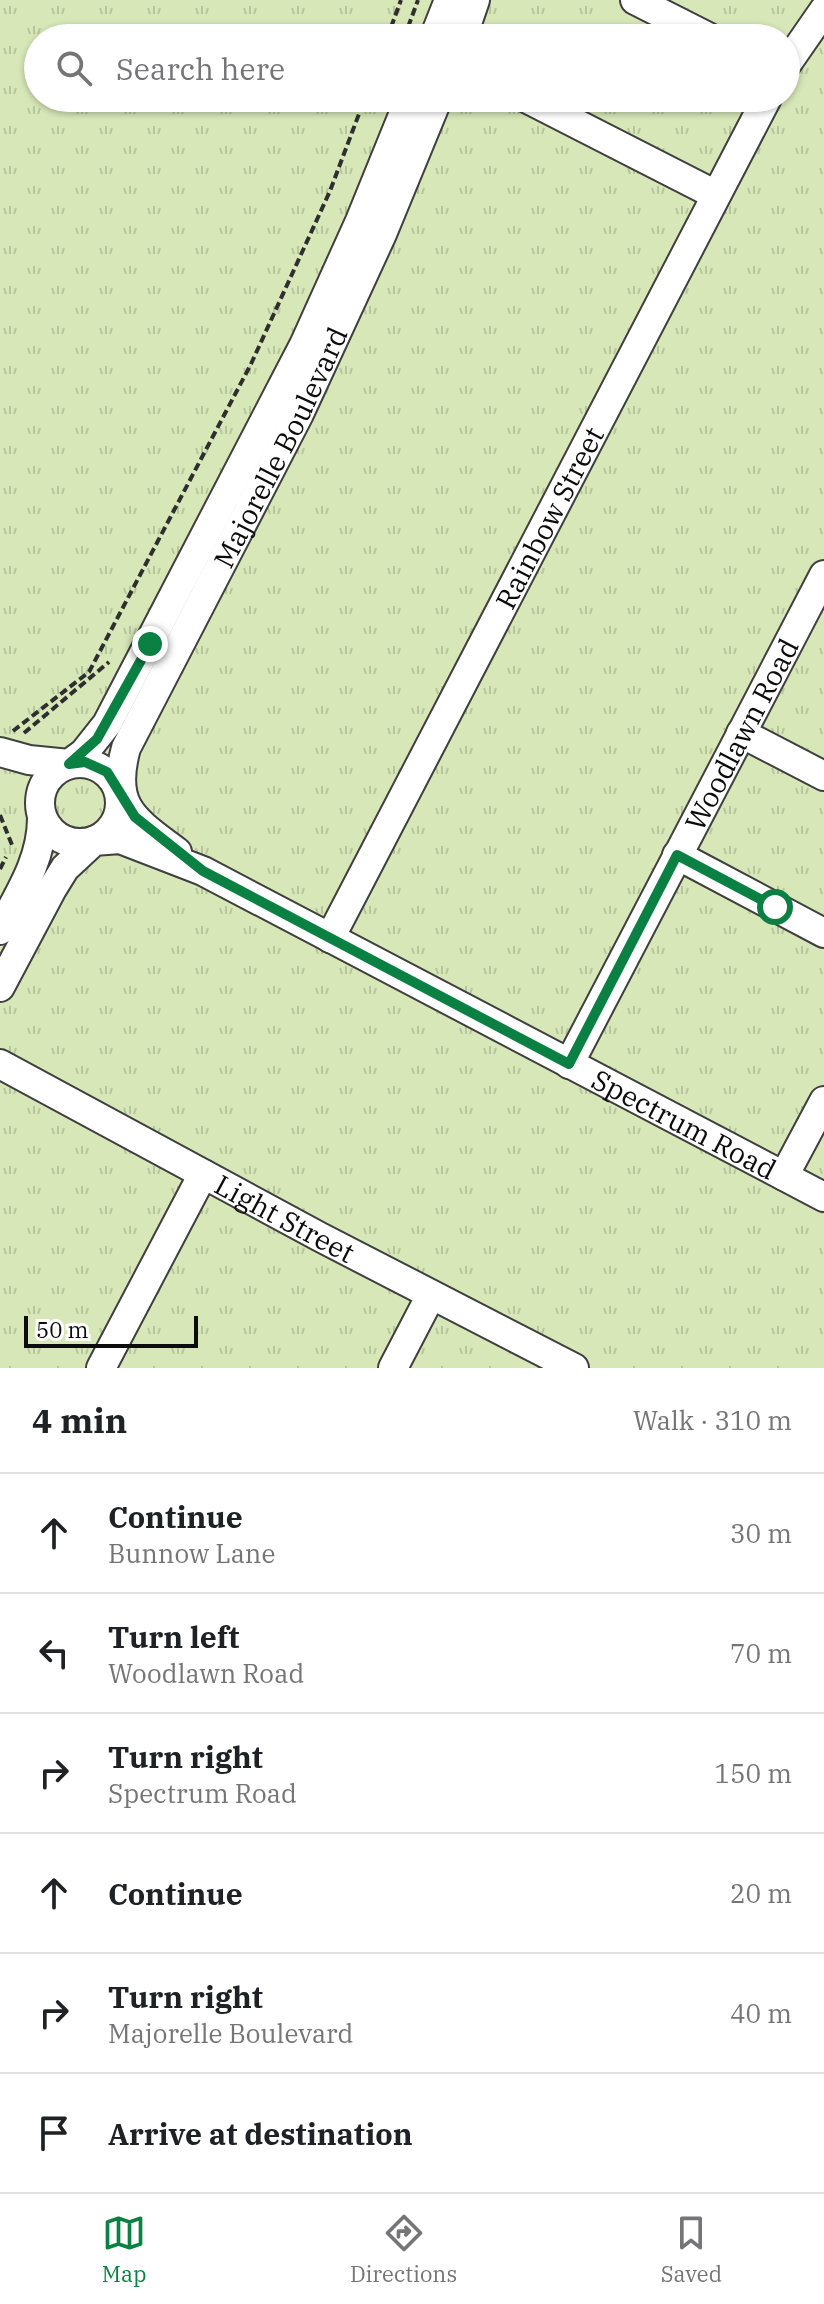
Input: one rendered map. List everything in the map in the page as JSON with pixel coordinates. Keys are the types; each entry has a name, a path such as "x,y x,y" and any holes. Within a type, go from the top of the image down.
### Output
{"street":[{"path":"440,24 449,0"},
{"path":"467,24 475,0"},
{"path":"635,0 682,24"},
{"path":"800,45 824,10"},
{"name":"Majorelle Boulevard","path":"69,764 97,739 122,698 277,399 360,221 404,112"},
{"name":"Majorelle Boulevard","path":"119,792 126,748 299,414 382,234 432,112"},
{"path":"553,112 716,195"},
{"name":"Rainbow Street","path":"330,938 760,112"},
{"name":"Woodlawn Road","path":"569,1064 741,733 815,615 824,575"},
{"path":"741,733 824,776"},
{"path":"0,987 65,868 94,841 110,831 117,819 119,792 107,772 97,766 3,756"},
{"path":"3,756 32,793 41,815 58,838 71,843 94,841"},
{"path":"0,930 37,855 42,788 50,776 69,764"},
{"name":"Spectrum Road","path":"119,792 135,817 203,871"},
{"name":"Spectrum Road","path":"94,841 120,839 203,871 824,1197"},
{"path":"677,855 824,933"},
{"name":"Light Street","path":"0,1064 431,1295 574,1368"},
{"path":"784,1176 824,1101"},
{"path":"101,1368 203,1174"},
{"path":"393,1368 431,1295"}],"path":[{"path":"392,24 401,0"},
{"path":"409,24 418,0"},
{"path":"3,756 14,729 89,672 251,364 330,191 360,112"},
{"path":"3,756 20,737 111,661"},
{"path":"0,815 12,846 0,869"}],"green space":[{"path":"0,0 824,0 824,1368 0,1368"}],"route":[{"path":"150,644 97,739 69,764 85,762 107,772 135,817 203,871 569,1064 677,855 775,907"}]}
